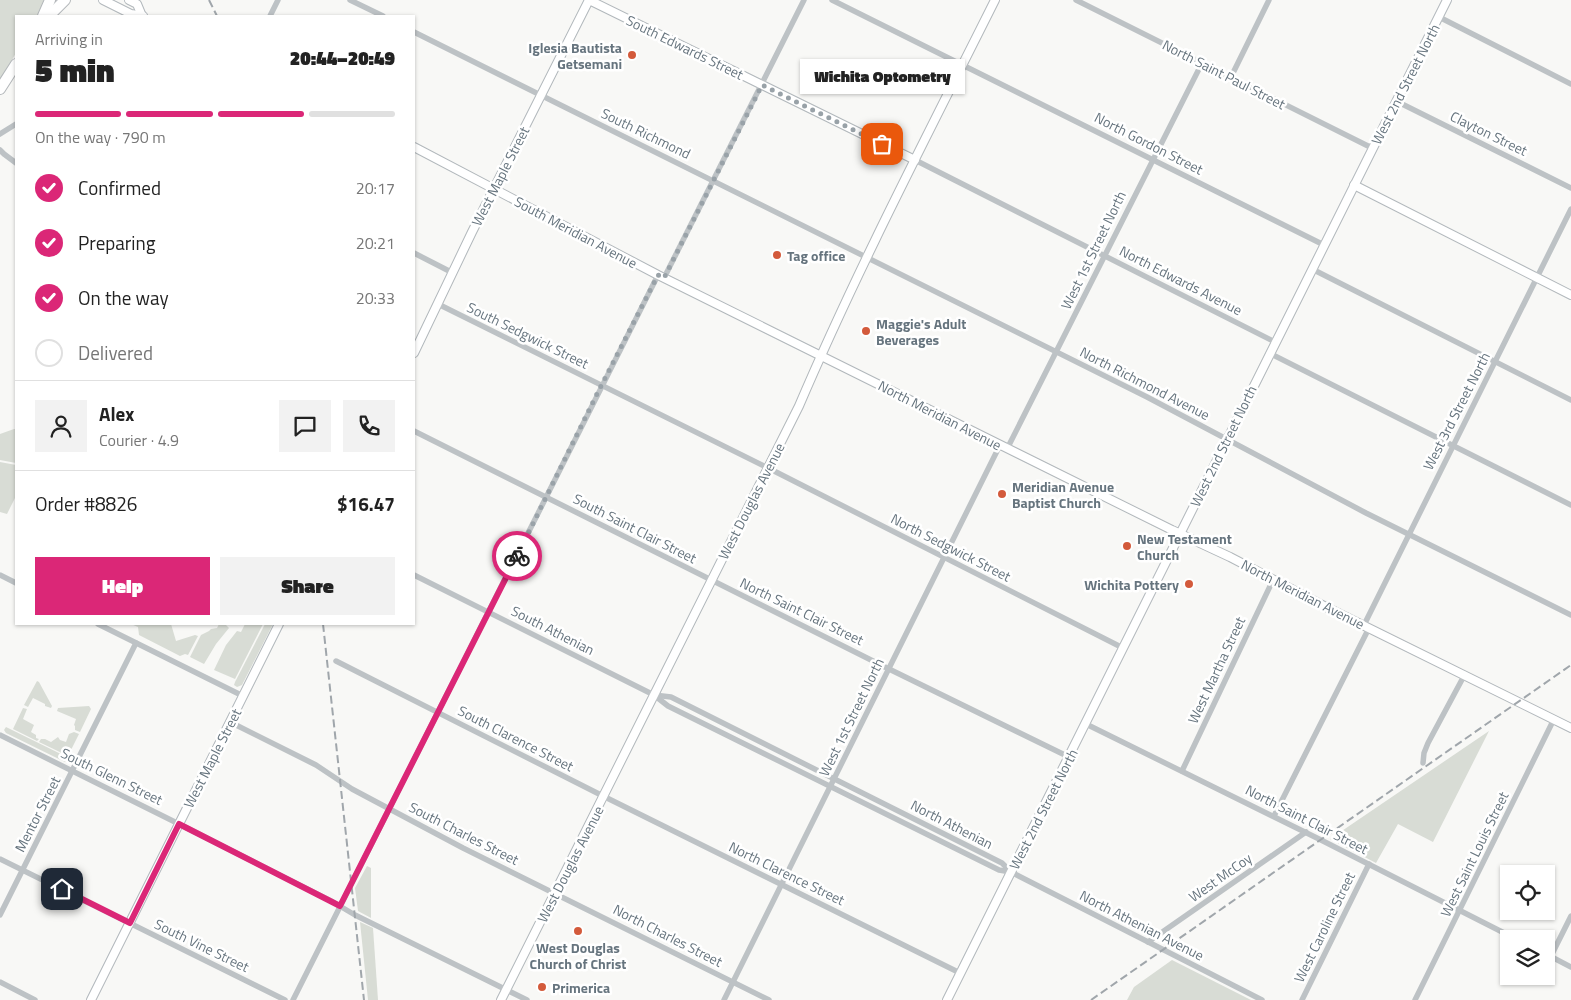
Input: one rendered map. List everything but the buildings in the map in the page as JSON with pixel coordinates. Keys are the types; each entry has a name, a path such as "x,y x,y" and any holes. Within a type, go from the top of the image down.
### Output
{"highway":[{"path":"43,15 50,0"},
{"path":"49,15 66,0"},
{"path":"0,89 15,66"}],"street":[{"path":"103,0 136,15"},
{"path":"129,0 137,4 142,15"},
{"path":"270,15 278,0"},
{"path":"350,0 381,15"},
{"name":"South Edwards Street","path":"589,0 915,160"},
{"name":"West Maple Street","path":"415,351 589,0"},
{"path":"293,1000 439,713 601,386 713,180 804,0"},
{"name":"North Gordon Street","path":"832,0 1324,245"},
{"name":"West Douglas Avenue","path":"501,1000 799,406 820,355 867,256 995,0"},
{"name":"North Saint Paul Street","path":"1076,0 1372,148"},
{"path":"1231,77 1269,0"},
{"name":"West 2nd Street North","path":"947,1000 1447,0"},
{"path":"1438,16 1571,84"},
{"name":"South Richmond","path":"415,32 867,256"},
{"name":"West 1st Street North","path":"724,1000 945,557 1056,352 1202,63"},
{"name":"Clayton Street","path":"1396,101 1571,188"},
{"path":"0,134 15,125"},
{"name":"South Meridian Avenue","path":"415,148 661,276 820,355"},
{"path":"0,150 15,162"},
{"name":"North Edwards Avenue","path":"915,160 1275,342"},
{"path":"1354,185 1571,295"},
{"name":"West 3rd Street North","path":"1274,816 1367,626 1408,534 1571,209"},
{"path":"415,254 453,273"},
{"name":"North Richmond Avenue","path":"867,256 1147,397 1408,534 1571,615"},
{"path":"1312,269 1571,400"},
{"name":"South Sedgwick Street","path":"438,304 768,468"},
{"path":"1269,353 1571,505"},
{"name":"North Meridian Avenue","path":"820,355 1571,728"},
{"name":"South Saint Clair Street","path":"415,432 711,580"},
{"name":"North Sedgwick Street","path":"768,468 1123,648"},
{"path":"0,575 15,582"},
{"name":"South Athenian","path":"415,575 654,695"},
{"name":"North Saint Clair Street","path":"711,580 1069,757"},
{"name":"West Martha Street","path":"1182,771 1273,580"},
{"path":"100,625 243,696"},
{"name":"West Maple Street","path":"91,1000 278,625"},
{"name":"Mentor Street","path":"0,916 136,642"},
{"name":"South Clarence Street","path":"336,661 604,796"},
{"path":"1423,763 1428,743 1465,674"},
{"name":"North Athenian","path":"654,695 672,697 1002,863 1011,872"},
{"name":"North Athenian","path":"654,695 668,706 831,787 999,870 1011,872"},
{"name":"West Saint Louis Street","path":"1415,1000 1554,719"},
{"name":"South Charles Street","path":"230,722 316,765 352,789 390,809 555,893"},
{"name":"North Saint Clair Street","path":"1086,724 1274,816 1500,931"},
{"name":"South Glenn Street","path":"0,735 527,1000"},
{"name":"North Clarence Street","path":"604,796 960,973"},
{"name":"West McCoy","path":"1148,942 1306,832"},
{"name":"South Vine Street","path":"0,858 285,1000"},
{"name":"West Caroline Street","path":"1302,1000 1369,864"},
{"name":"North Athenian Avenue","path":"1011,872 1262,1000"},
{"name":"North Charles Street","path":"555,893 769,1000"},
{"path":"1555,944 1571,916"},
{"path":"1555,958 1571,966"},
{"path":"0,982 35,1000"}],"shaded area":[{"path":"0,0 44,0 37,15 15,15 15,55 0,80"},
{"path":"15,429 15,463 0,460 0,434"},
{"path":"0,462 15,465 15,498 7,514 0,512"},
{"path":"133,625 171,625 176,641 195,635 198,636 188,655 180,656 139,635 138,627"},
{"path":"218,625 226,625 229,628 216,644 204,664 190,657 201,635 217,628"},
{"path":"244,625 262,625 235,679 214,670 226,645 237,631 241,632"},
{"path":"264,625 272,625 242,685 237,687 234,685"},
{"path":"37,681 52,706 51,708 33,698 28,707 24,705"},
{"path":"89,706 91,709 80,732 75,730 76,719 57,711 58,708"},
{"path":"23,708 27,709 23,719 34,725 31,732 39,739 37,741 13,729"},
{"path":"6,727 67,757 65,762 6,733 4,730"},
{"path":"1489,731 1433,842 1398,824 1376,863 1330,839"},
{"path":"74,732 79,734 68,756 39,742 41,739 45,739 51,742 58,737 66,742 69,734"},
{"path":"367,866 371,868 371,918 358,911 355,888"},
{"path":"360,922 373,928 378,1000 368,1000"},
{"path":"1172,960 1251,1000 1127,1000 1134,987"}],"railway":[{"path":"209,0 216,15"},
{"path":"323,625 364,1000"},
{"path":"1091,1000 1571,665"}],"way so far":[{"path":"517,556 658,275 664,278 762,85 882,144"}],"place":[{"name":"Iglesia Bautista Getsemani","path":"632,55"},
{"name":"Wichita Optometry","path":"882,144"},
{"name":"Tag office","path":"777,255"},
{"name":"Maggie's Adult Beverages","path":"866,331"},
{"name":"Meridian Avenue Baptist Church","path":"1002,494"},
{"name":"New Testament Church","path":"1127,546"},
{"name":"Wichita Pottery","path":"1189,584"},
{"name":"West Douglas Church of Christ","path":"578,931"},
{"name":"Primerica","path":"542,987"}],"route":[{"path":"62,889 130,923 179,824 340,906 517,556"}]}
